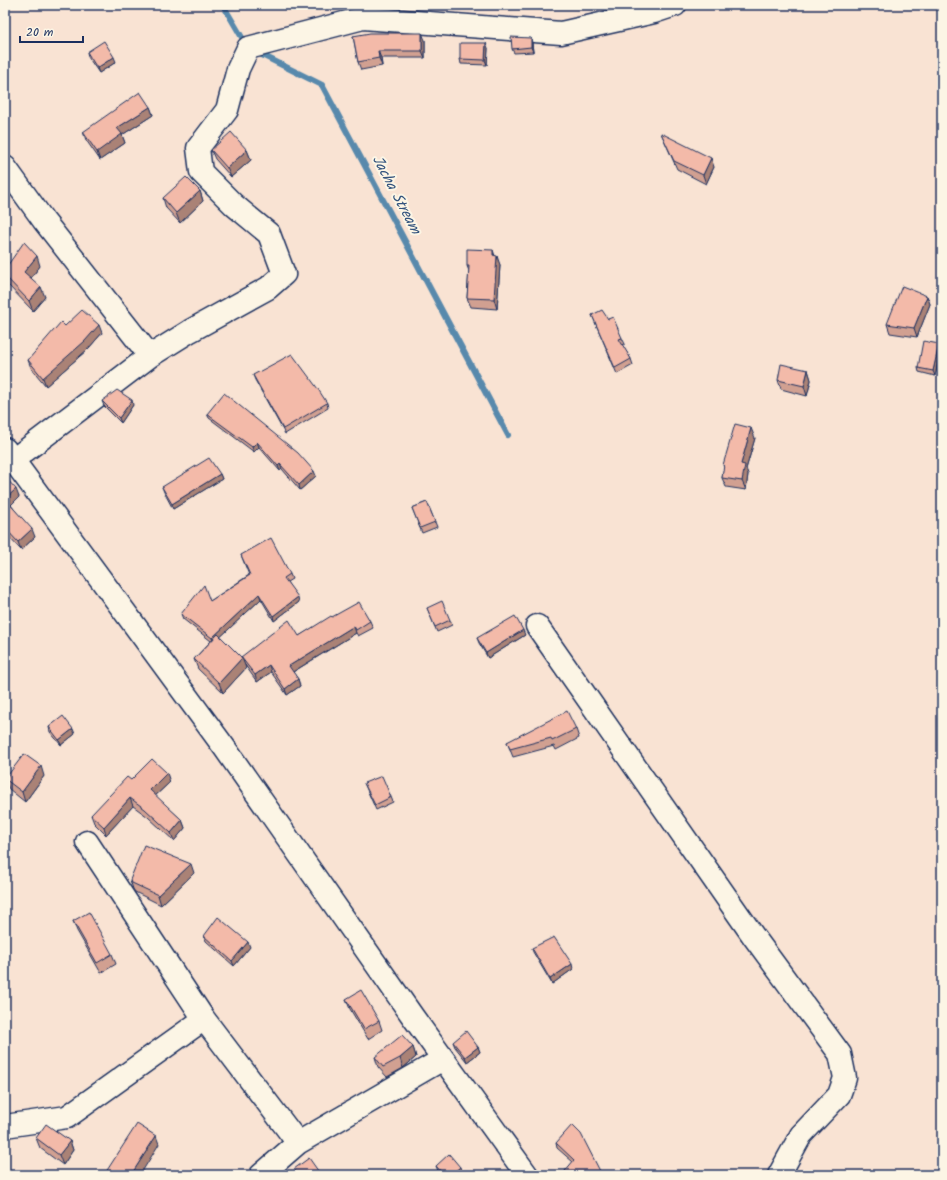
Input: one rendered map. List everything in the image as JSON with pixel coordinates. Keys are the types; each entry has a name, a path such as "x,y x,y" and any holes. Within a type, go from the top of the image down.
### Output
{"street":[{"path":"527,1175 443,1059 224,747 9,454 150,356 190,331 268,288 284,274 269,234 234,205 201,172 198,148 227,110 238,69 248,48 360,12 560,33 654,12 675,5"},
{"path":"5,166 44,221 150,356"},
{"path":"537,626 754,937 840,1054 845,1078 839,1095 801,1135 779,1175"},
{"path":"87,842 204,1019 298,1143"},
{"path":"5,1126 67,1117 204,1019"},
{"path":"260,1175 298,1143 443,1059"}],"building":[{"path":"370,33 422,33 422,51 378,51 379,58 358,62 353,36"},
{"path":"511,37 531,38 531,47 512,49"},
{"path":"104,41 114,57 97,68 87,52"},
{"path":"460,43 486,43 485,60 460,59"},
{"path":"140,92 150,107 117,128 122,134 97,152 83,132"},
{"path":"231,132 247,150 227,168 211,150"},
{"path":"661,133 711,158 703,175 674,161"},
{"path":"186,177 200,191 176,213 163,198"},
{"path":"24,242 37,256 24,272 41,287 29,301 5,276 5,269"},
{"path":"467,249 493,250 493,255 497,256 494,299 467,298 469,266 467,266"},
{"path":"902,286 927,296 914,328 887,324"},
{"path":"82,310 99,325 85,341 43,378 28,360 61,322 65,326"},
{"path":"602,310 608,319 613,317 622,338 619,339 631,359 615,368 592,315"},
{"path":"923,341 939,344 933,371 918,368"},
{"path":"292,354 327,403 283,429 253,375"},
{"path":"781,364 808,370 804,386 778,380"},
{"path":"117,390 132,400 119,418 102,401"},
{"path":"224,393 298,453 314,471 299,485 280,464 278,466 257,442 252,447 207,414"},
{"path":"735,424 751,428 741,464 745,465 742,481 722,478 723,465"},
{"path":"209,458 220,474 172,504 162,487"},
{"path":"5,477 16,489 5,499"},
{"path":"5,499 32,529 18,542 5,528"},
{"path":"427,502 435,522 420,528 412,508"},
{"path":"271,538 290,574 284,578 298,597 273,616 259,594 212,638 181,614 204,585 210,601 250,575 241,555"},
{"path":"442,601 450,620 435,627 427,608"},
{"path":"359,602 370,621 356,630 354,626 289,666 298,679 285,689 269,665 255,675 241,657 289,620 299,636 331,616 332,617"},
{"path":"515,616 523,630 486,653 477,638"},
{"path":"218,634 242,658 219,683 194,659"},
{"path":"5,649 9,654 5,657"},
{"path":"567,711 576,729 552,741 551,738 510,749 507,742"},
{"path":"63,716 73,729 59,740 49,727"},
{"path":"24,754 41,766 22,792 5,779"},
{"path":"152,759 167,773 150,790 182,820 171,833 145,809 130,798 104,827 91,815 127,777 131,780"},
{"path":"382,776 391,797 375,805 364,783"},
{"path":"144,845 191,864 158,895 132,883 130,880"},
{"path":"89,912 112,954 97,963 73,921"},
{"path":"218,917 248,942 232,961 204,936"},
{"path":"554,937 572,964 550,979 532,948"},
{"path":"361,990 379,1021 364,1029 346,999"},
{"path":"466,1031 478,1047 465,1057 453,1042"},
{"path":"402,1035 413,1047 400,1058 383,1067 375,1057"},
{"path":"46,1124 70,1141 59,1155 36,1138"},
{"path":"137,1124 156,1136 131,1175 104,1175"},
{"path":"572,1125 581,1134 602,1175 569,1175 565,1171 574,1160 556,1143"},
{"path":"449,1154 460,1167 451,1175 444,1175 436,1166"},
{"path":"309,1158 321,1175 299,1175 294,1169"}],"waterway":[{"name":"Jacha Stream","path":"223,5 247,46"},
{"name":"Jacha Stream","path":"256,52 322,85 508,435"}]}
